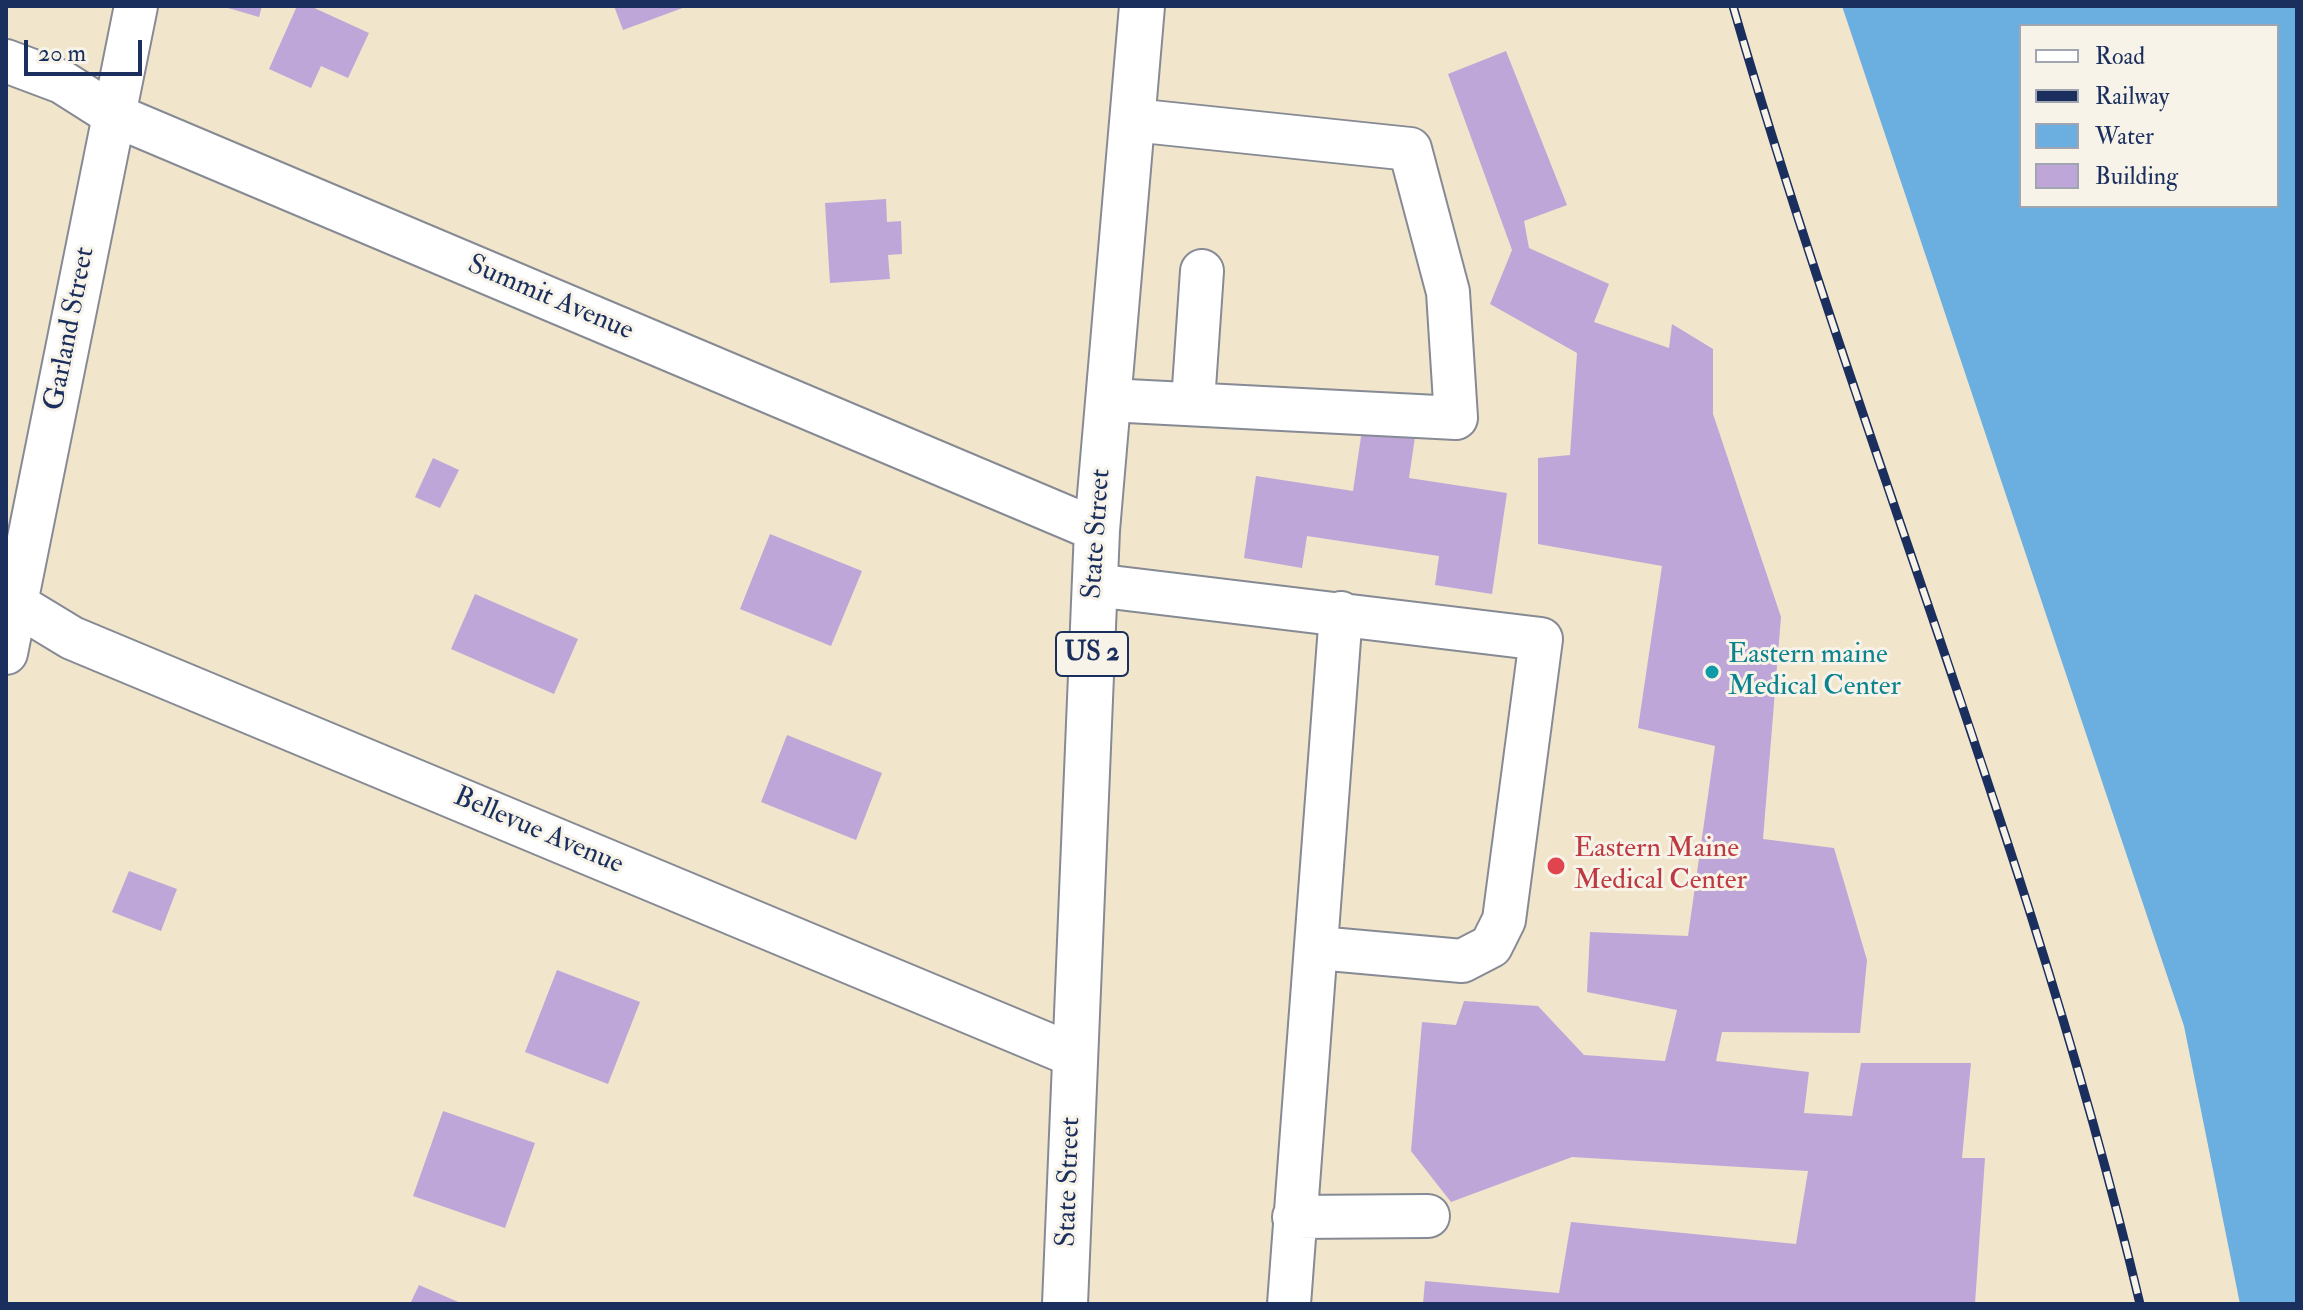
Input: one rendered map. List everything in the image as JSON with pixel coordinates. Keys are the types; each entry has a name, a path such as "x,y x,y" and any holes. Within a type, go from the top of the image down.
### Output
{"main road":[{"name":"State Street","path":"1065,1304 1097,530 1142,6"}],"street":[{"name":"Garland Street","path":"6,653 11,601 136,6"},
{"name":"Summit Avenue","path":"6,61 62,82 114,115 1097,530"},
{"path":"1108,400 1456,418 1448,292 1410,149 1133,120"},
{"path":"1193,402 1202,271"},
{"path":"1094,585 1541,639 1504,920 1491,946 1462,961 1318,948"},
{"name":"Bellevue Avenue","path":"11,601 72,638 1075,1056"},
{"path":"1289,1304 1341,613"},
{"path":"1294,1217 1428,1216"}],"water":[{"path":"1842,6 2297,6 2297,1304 2240,1304 2184,1026"}],"building":[{"path":"221,6 262,6 259,17"},
{"path":"297,6 310,6 369,33 348,78 321,66 311,88 269,69"},
{"path":"614,6 688,6 623,30"},
{"name":"Eastern maine Medical Center","path":"1506,51 1567,205 1524,221 1529,248 1609,284 1594,322 1669,348 1672,324 1713,349 1713,414 1781,617 1763,839 1834,848 1867,960 1860,1033 1722,1032 1716,1061 1809,1072 1804,1113 1852,1116 1861,1063 1971,1063 1962,1158 1985,1158 1975,1304 1423,1304 1425,1281 1559,1293 1571,1222 1796,1244 1808,1171 1572,1157 1451,1202 1411,1151 1422,1022 1456,1025 1464,1001 1538,1006 1584,1055 1665,1061 1677,1010 1587,992 1590,932 1688,936 1715,746 1638,728 1662,566 1538,544 1538,458 1570,455 1577,353 1490,304 1512,250 1448,74"},
{"path":"886,199 887,222 901,221 902,254 888,255 890,279 830,283 825,203"},
{"path":"1362,430 1415,437 1409,478 1507,493 1492,594 1435,585 1439,556 1307,536 1302,568 1244,558 1256,476 1353,491"},
{"path":"433,458 459,470 440,508 415,497"},
{"path":"770,534 862,571 831,646 740,609"},
{"path":"475,594 578,639 554,694 451,649"},
{"path":"787,735 882,773 856,840 761,802"},
{"path":"129,871 177,889 161,931 112,912"},
{"path":"557,970 640,1002 608,1084 525,1052"},
{"path":"443,1111 535,1143 505,1228 413,1196"},
{"path":"419,1285 463,1304 410,1304"}],"railway":[{"path":"1733,6 1782,169 2050,976 2098,1139 2140,1304"}],"place":[{"name":"Eastern maine Medical Center","path":"1712,672"},
{"name":"Eastern Maine Medical Center","path":"1556,866"}]}
